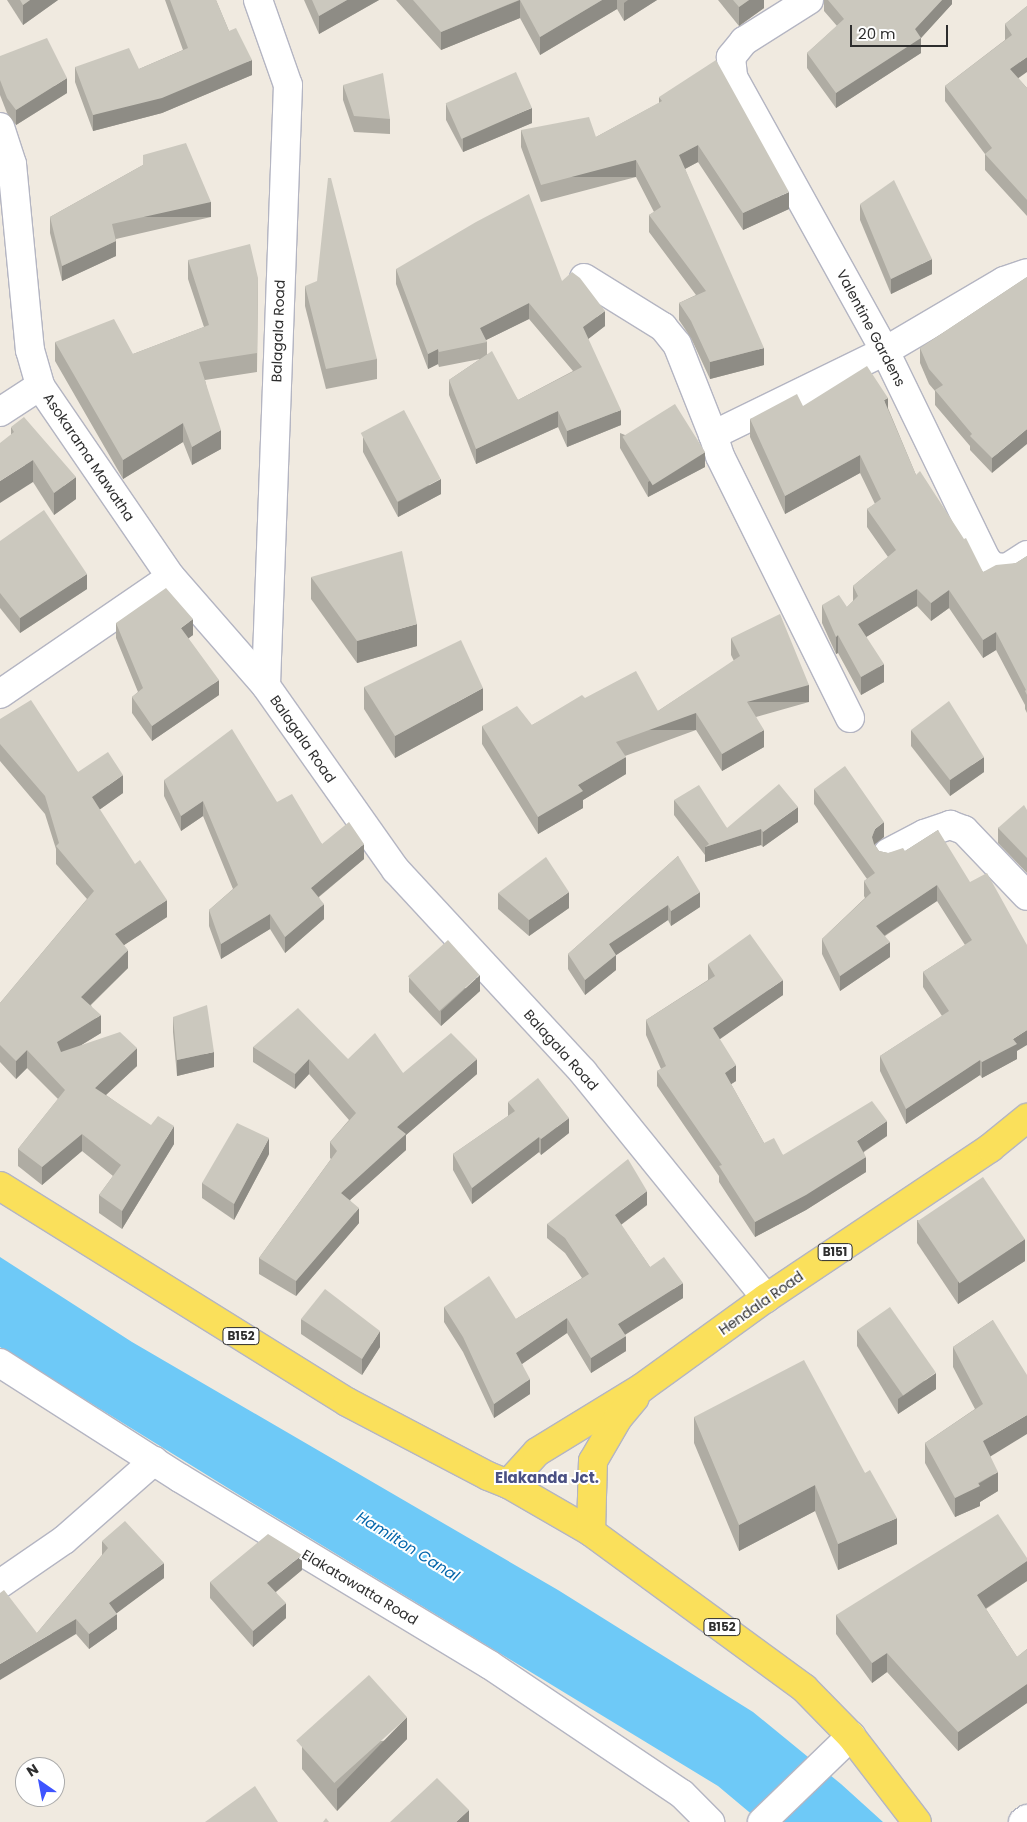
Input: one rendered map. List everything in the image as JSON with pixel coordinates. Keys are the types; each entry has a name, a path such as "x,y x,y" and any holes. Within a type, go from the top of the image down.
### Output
{"main road":[{"name":"Hendala Road","path":"508,1484 537,1452 643,1387 766,1298 990,1148 1027,1118"},
{"name":"B152","path":"0,1186 347,1402 488,1476 508,1484 591,1532 804,1688 851,1736 917,1822"},
{"name":"Hendala Road","path":"591,1532 593,1461 618,1418 643,1387"}],"street":[{"name":"Balagala Road","path":"258,0 288,85 266,686 396,870 583,1072 766,1298"},
{"name":"Valentine Gardens","path":"809,0 744,41 731,57 733,77 886,351 986,559 993,567 1007,568 1027,555"},
{"name":"Asokarama Mawatha","path":"0,127 12,164 30,350 40,386 171,577 266,686"},
{"path":"713,434 886,351 1004,281 1027,273"},
{"path":"584,278 663,327 677,344 720,456 850,718"},
{"path":"0,412 40,386"},
{"path":"0,694 171,577"},
{"path":"888,853 924,834 950,824 964,830 1027,896"},
{"name":"Elakatawatta Road","path":"0,1363 154,1461 490,1665 682,1794 710,1822"},
{"path":"0,1584 64,1540 154,1461"},
{"path":"762,1822 851,1736"},
{"path":"1023,1822 1027,1819"}],"water":[{"name":"Hamilton Canal","path":"0,1257 132,1342 558,1590 753,1712 841,1784 883,1822 761,1822 718,1786 0,1347"}],"building":[{"path":"20,0 30,0 23,5"},
{"path":"170,0 216,0 229,31 236,28 252,60 162,98 93,115 75,67 129,48 139,69 188,48"},
{"path":"312,0 347,0 319,16"},
{"path":"413,0 519,0 441,32"},
{"path":"520,0 602,0 540,37"},
{"path":"733,0 749,0 739,7"},
{"path":"828,0 942,0 915,29 921,38 836,93 807,53 844,19"},
{"path":"1027,6 1027,57 1010,69 1027,88 1027,200 985,154 992,148 945,86 1012,35 1005,24"},
{"path":"47,38 67,78 16,110 7,98 0,80 0,56"},
{"path":"716,60 789,192 743,213 698,145 679,155 764,348 710,362 691,321 679,303 706,291 649,215 661,207 636,160 541,185 521,130 589,117 596,137 662,101 659,97"},
{"path":"516,72 532,108 462,139 446,103"},
{"path":"383,73 390,119 354,116 343,85"},
{"path":"186,143 211,202 112,224 116,241 62,266 50,217 143,165 143,155"},
{"path":"328,178 331,178 377,359 326,369 305,286 317,281"},
{"path":"894,180 932,259 891,279 860,204"},
{"path":"529,194 562,281 572,272 580,278 605,311 583,327 621,410 567,431 558,411 476,449 449,380 492,351 518,400 582,367 529,303 480,328 487,342 439,352 438,349 428,354 396,269 476,222"},
{"path":"250,244 258,278 257,353 199,362 221,430 192,447 183,423 123,460 55,342 114,319 133,354 209,325 188,260"},
{"path":"1027,277 1027,429 992,458 970,436 972,434 935,390 943,385 929,369 920,348"},
{"path":"867,366 888,398 884,400 916,475 920,471 964,539 966,538 983,572 996,565 1016,563 1027,556 1027,695 996,632 983,640 949,590 931,603 917,589 858,624 884,664 861,677 838,635 836,637 822,605 839,595 847,607 858,596 853,586 896,550 867,509 881,499 860,455 785,496 750,419 797,394 803,406"},
{"path":"675,404 705,452 653,485 622,437"},
{"path":"404,410 441,479 397,502 361,433"},
{"path":"24,417 76,477 54,493 33,460 0,481 0,443 14,432 11,427"},
{"path":"44,510 87,574 20,618 0,593 0,541"},
{"path":"402,551 417,624 357,641 311,577"},
{"path":"166,588 193,619 181,628 219,680 152,726 132,697 143,688 116,623"},
{"path":"780,614 809,685 747,702 764,730 722,754 696,713 616,742 626,757 578,785 583,791 538,817 482,726 517,706 532,725 582,695 585,698 636,671 658,711 740,656 731,638"},
{"path":"461,640 483,688 395,736 364,687"},
{"path":"31,700 78,772 108,752 123,775 92,797 135,864 140,860 167,900 115,934 128,950 81,997 101,1015 57,1042 61,1052 120,1032 137,1048 95,1088 151,1125 158,1116 174,1126 122,1211 99,1195 121,1165 82,1134 42,1167 18,1149 65,1090 27,1050 16,1061 0,1045 0,1003 94,891 56,846 59,843 45,796 0,744 0,719"},
{"path":"949,701 984,757 950,780 911,730"},
{"path":"232,729 277,802 292,794 322,844 349,822 364,844 311,888 324,904 285,937 270,914 221,944 209,910 238,885 203,801 181,816 164,780"},
{"path":"845,766 884,822 875,829 872,837 879,851 888,853 903,848 905,851 938,830 970,882 987,873 1027,945 1027,1030 1013,1039 1017,1044 982,1062 980,1060 906,1109 880,1056 949,1011 923,972 972,940 937,885 876,926 890,942 840,976 822,939 871,893 864,881 875,873 814,789"},
{"path":"779,784 798,807 763,832 761,829 705,847 709,844 674,800 699,785 727,828"},
{"path":"1024,805 1027,810 1027,858 998,828"},
{"path":"678,856 700,892 671,911 668,905 609,944 616,955 585,980 568,954"},
{"path":"546,857 569,892 529,920 498,893"},
{"path":"750,934 783,980 713,1028 736,1065 725,1073 764,1143 774,1138 783,1155 872,1101 887,1121 857,1141 866,1157 806,1195 755,1222 719,1166 722,1165 657,1071 666,1066 646,1020 715,976 708,964"},
{"path":"448,940 479,975 439,1011 408,976"},
{"path":"207,1005 214,1052 177,1060 173,1017"},
{"path":"298,1008 348,1059 375,1033 403,1073 451,1033 477,1059 397,1127 406,1134 341,1193 359,1208 296,1281 259,1258 337,1151 330,1142 356,1113 309,1059 295,1074 253,1047"},
{"path":"538,1078 569,1118 541,1139 539,1137 472,1188 453,1154 515,1111 508,1102"},
{"path":"237,1123 269,1138 234,1204 202,1183"},
{"path":"628,1159 647,1191 615,1215 650,1267 664,1257 683,1283 618,1324 626,1336 591,1358 567,1318 516,1353 530,1379 494,1404 463,1337 444,1307 489,1276 516,1319 589,1274 565,1238 547,1224"},
{"path":"983,1177 1025,1239 959,1283 918,1221"},
{"path":"325,1289 380,1331 362,1359 301,1319"},
{"path":"890,1307 936,1373 903,1395 857,1330"},
{"path":"993,1320 1027,1375 1027,1415 983,1441 998,1472 978,1483 980,1486 955,1498 925,1443 983,1404 953,1347"},
{"path":"804,1360 865,1473 870,1470 897,1518 838,1544 815,1485 739,1525 694,1417"},
{"path":"998,1514 1027,1558 1027,1561 977,1595 1017,1657 1027,1649 1027,1684 958,1732 887,1653 872,1663 836,1615"},
{"path":"125,1521 164,1563 109,1603 117,1614 89,1634 76,1619 0,1664 0,1593 4,1590 37,1633 108,1548 102,1541"},
{"path":"268,1534 302,1555 267,1583 286,1603 253,1631 210,1582"},
{"path":"369,1675 407,1717 334,1783 296,1741"},
{"path":"437,1778 469,1810 456,1822 390,1822"},
{"path":"255,1786 278,1822 205,1822"}],"district":[{"name":"Elakanda Jct.","path":"547,1478"}]}
